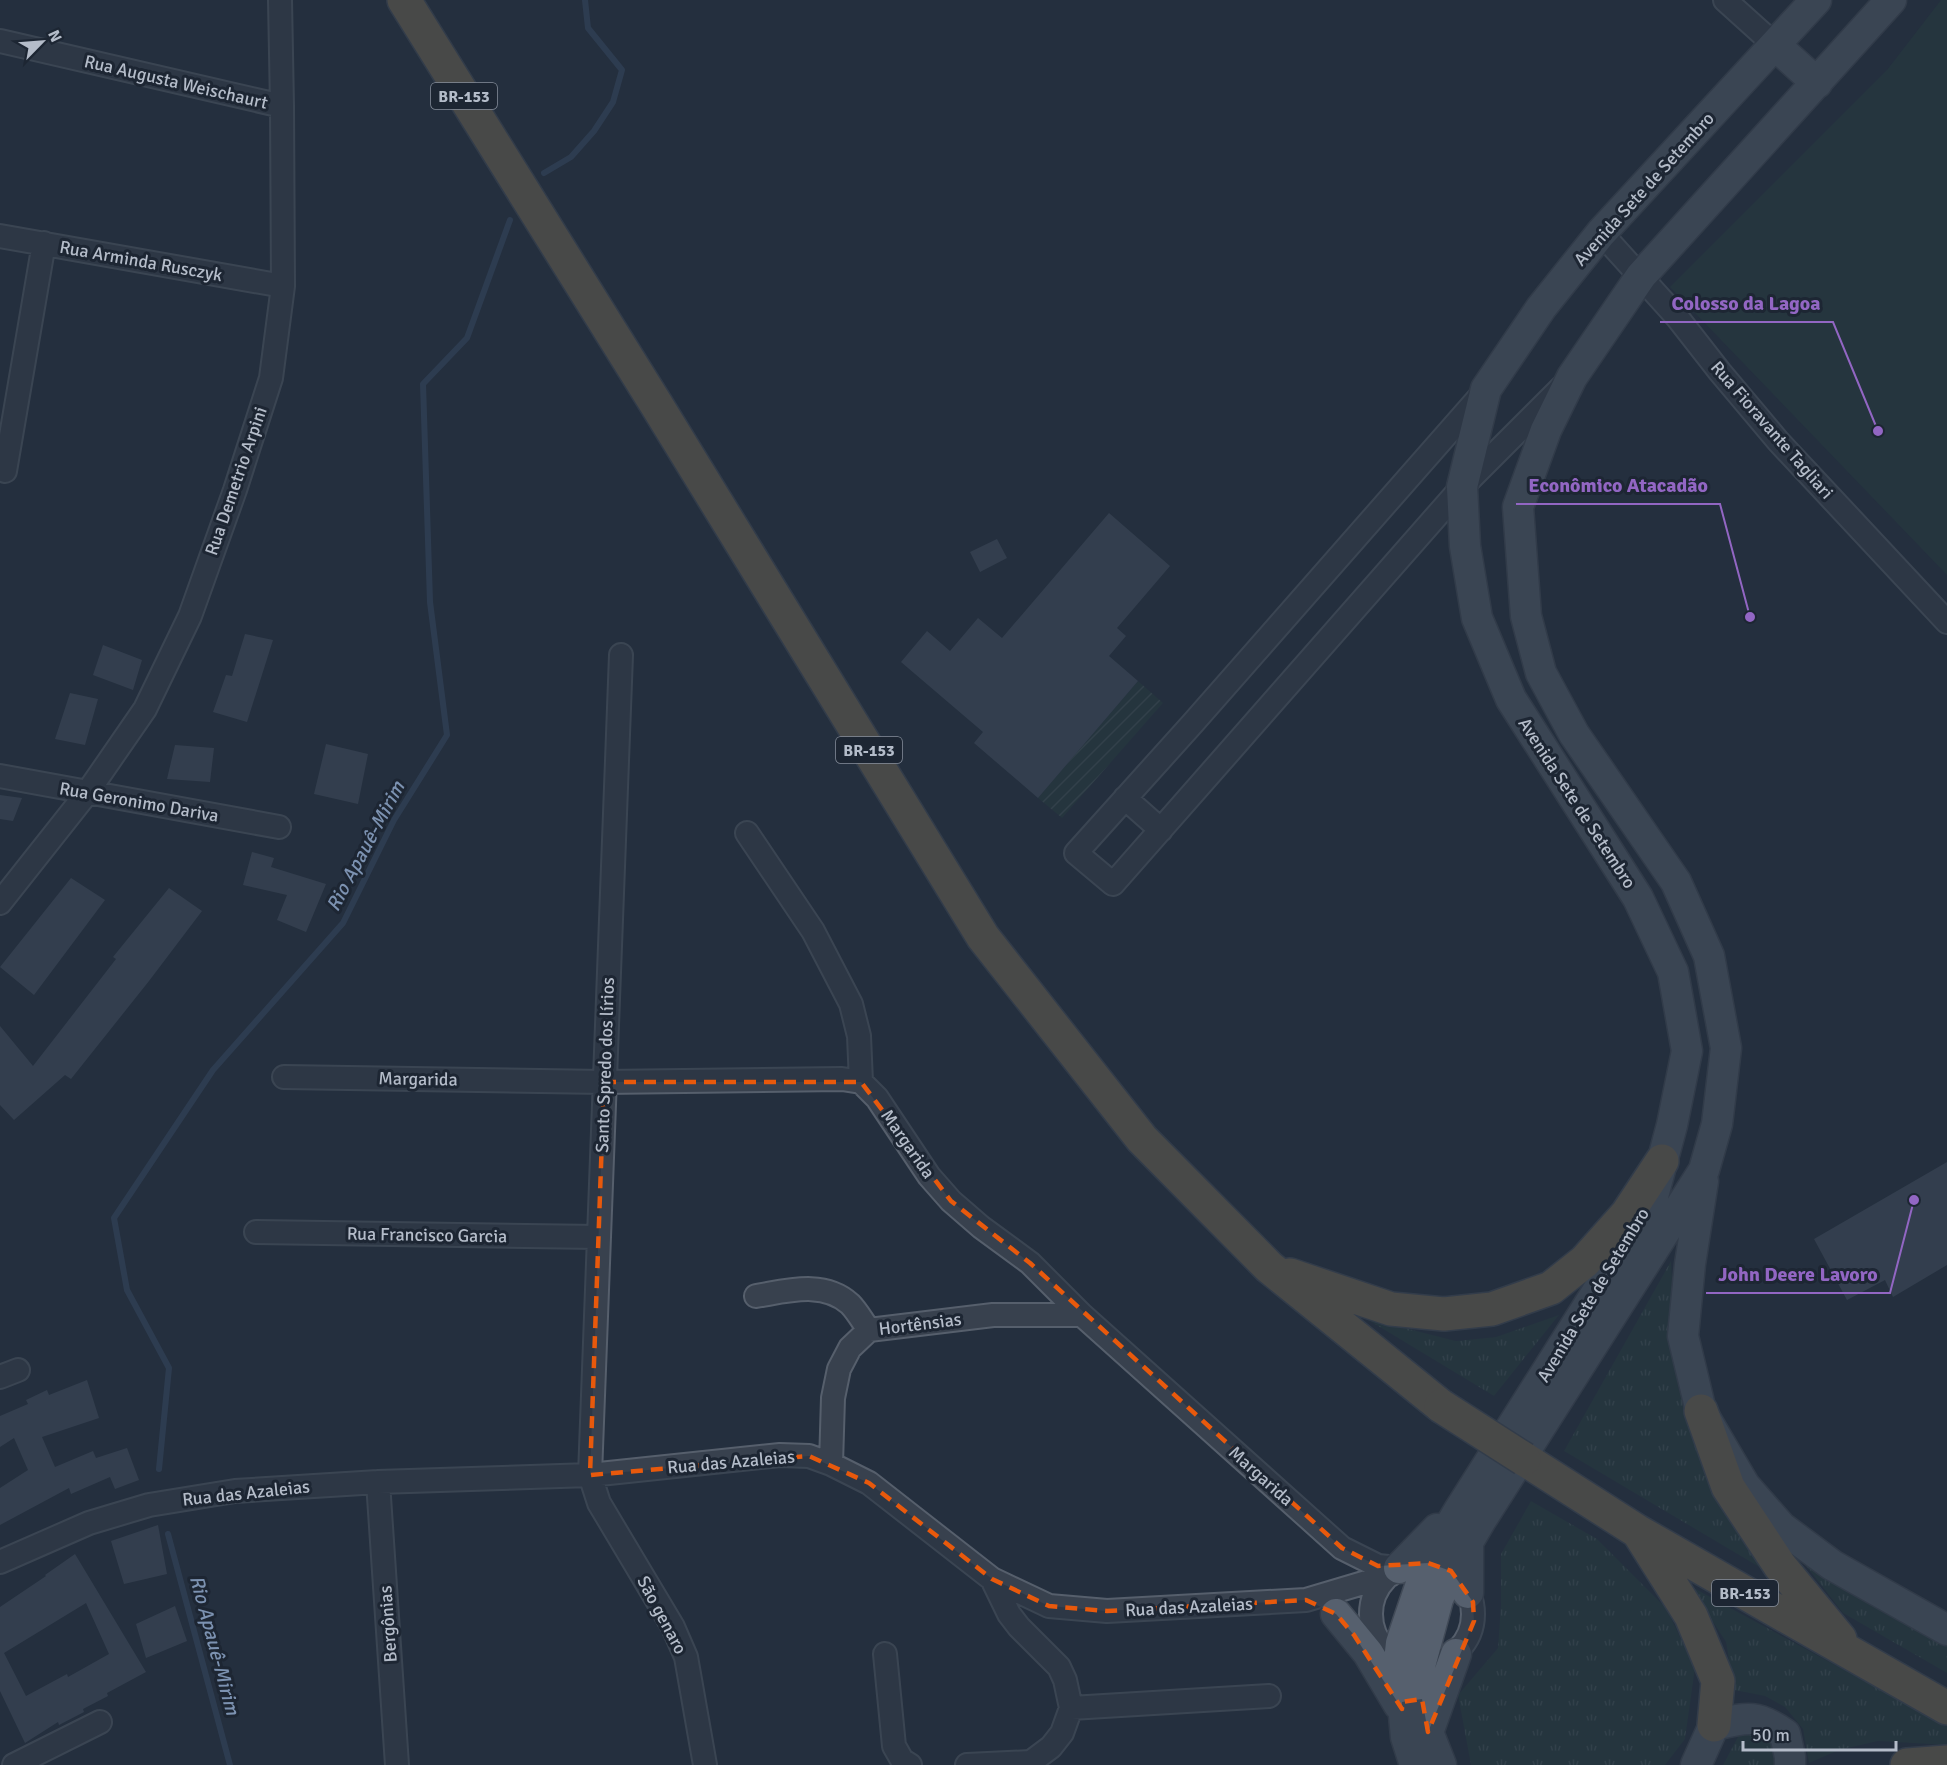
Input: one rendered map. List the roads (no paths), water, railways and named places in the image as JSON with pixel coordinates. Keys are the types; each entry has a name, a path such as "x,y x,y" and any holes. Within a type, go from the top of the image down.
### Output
{"highway":[{"name":"BR-153","path":"404,0 657,404 983,937 1142,1139 1269,1268 1441,1406 1637,1531 1947,1708"},
{"path":"1269,1268 1391,1309 1444,1314 1492,1309 1551,1288 1584,1261 1627,1214 1662,1161"},
{"path":"1701,1411 1728,1487 1780,1566 1853,1654"},
{"path":"1637,1531 1691,1616 1718,1681 1714,1725"},
{"path":"1907,1765 1947,1762"}],"main road":[{"name":"Avenida Sete de Setembro","path":"1449,1576 1458,1512 1633,1235 1653,1196 1687,1051 1673,972 1638,898 1511,699 1477,618 1465,546 1462,487 1486,389 1541,308 1601,233 1816,0"},
{"name":"Avenida Sete de Setembro","path":"1892,0 1641,276 1572,377 1546,430 1518,507 1526,616 1541,673 1574,734 1676,882 1709,956 1726,1048 1717,1124 1704,1170 1690,1264 1683,1336 1701,1411 1745,1486 1781,1527 1832,1565 1947,1630"},
{"path":"1776,46 1816,83"},
{"name":"Avenida Sete de Setembro","path":"1415,1765 1406,1737 1402,1709 1409,1664 1449,1576 1468,1542 1704,1170"},
{"path":"1394,1571 1426,1539 1458,1512"},
{"path":"1336,1614 1368,1653 1402,1709"},
{"path":"1428,1732 1456,1654"},
{"name":"Avenida Sete de Setembro","path":"1409,1664 1428,1732 1441,1765"},
{"path":"1696,1765 1714,1725 1743,1718 1766,1721 1785,1734 1790,1765"}],"street":[{"name":"Rua Demetrio Arpini","path":"0,903 87,794 145,709 189,616 235,490 271,378 283,286 280,0"},
{"path":"1725,0 1776,46"},
{"name":"Rua Augusta Weischaurt","path":"0,41 282,106"},
{"name":"Rua Fioravante Tagliari","path":"1601,233 1641,276 1778,441 1947,622"},
{"name":"Rua Arminda Rusczyk","path":"0,236 283,286"},
{"path":"5,471 44,243"},
{"name":"Avenida Sete de Setembro","path":"1486,389 1076,853 1113,884 1462,487 1572,377"},
{"name":"Santo Spredo dos lírios","path":"590,1475 621,655"},
{"name":"Rua Geronimo Dariva","path":"0,776 87,794 279,827"},
{"path":"1125,798 1161,830"},
{"path":"747,833 813,931 851,1004 859,1036 861,1082"},
{"name":"Margarida","path":"284,1077 604,1082 842,1079 861,1082 877,1098 929,1176 951,1201 981,1227 1030,1263 1082,1315 1342,1548 1378,1566 1394,1571"},
{"name":"Rua Francisco Garcia","path":"256,1232 598,1237"},
{"path":"756,1296 806,1288 832,1293 850,1304 869,1330"},
{"name":"Hortênsias","path":"831,1464 833,1398 839,1368 850,1348 869,1330 993,1315 1082,1315"},
{"name":"Rua das Azaleias","path":"0,1562 89,1523 149,1505 235,1491 378,1482 590,1475 780,1455 809,1456 869,1483 992,1579 1049,1606 1107,1611 1306,1600 1394,1571"},
{"name":"São genaro","path":"590,1475 599,1503 668,1618 686,1657 705,1765"},
{"name":"Bergônias","path":"378,1482 397,1765"},
{"path":"1394,1571 1449,1576 1473,1602 1474,1621 1468,1639 1456,1654 1439,1664 1409,1664 1382,1647 1374,1632 1371,1604 1380,1582 1394,1571"},
{"path":"967,1765 1031,1762 1050,1747 1062,1733 1071,1708 1065,1680 1059,1667 1009,1614 992,1579"},
{"name":"Rua das Azaleias","path":"1306,1600 1374,1632"},
{"path":"885,1654 894,1746 902,1760 910,1765"},
{"path":"1071,1708 1269,1696"},
{"path":"14,1765 100,1722"}],"waterway":[{"name":"Rio Apauê-Mirim","path":"544,173 571,157 594,131 613,102 622,70 588,28 585,0"},
{"name":"Rio Apauê-Mirim","path":"159,1469 169,1368 127,1290 114,1218 213,1070 343,923 394,820 447,735 430,602 423,384 467,338 510,220"},
{"name":"Rio Apauê-Mirim","path":"168,1534 230,1765"}],"place":[{"name":"Colosso da Lagoa","path":"1878,431"},
{"name":"Econômico Atacadão","path":"1750,617"},
{"name":"John Deere Lavoro","path":"1914,1200"}]}
